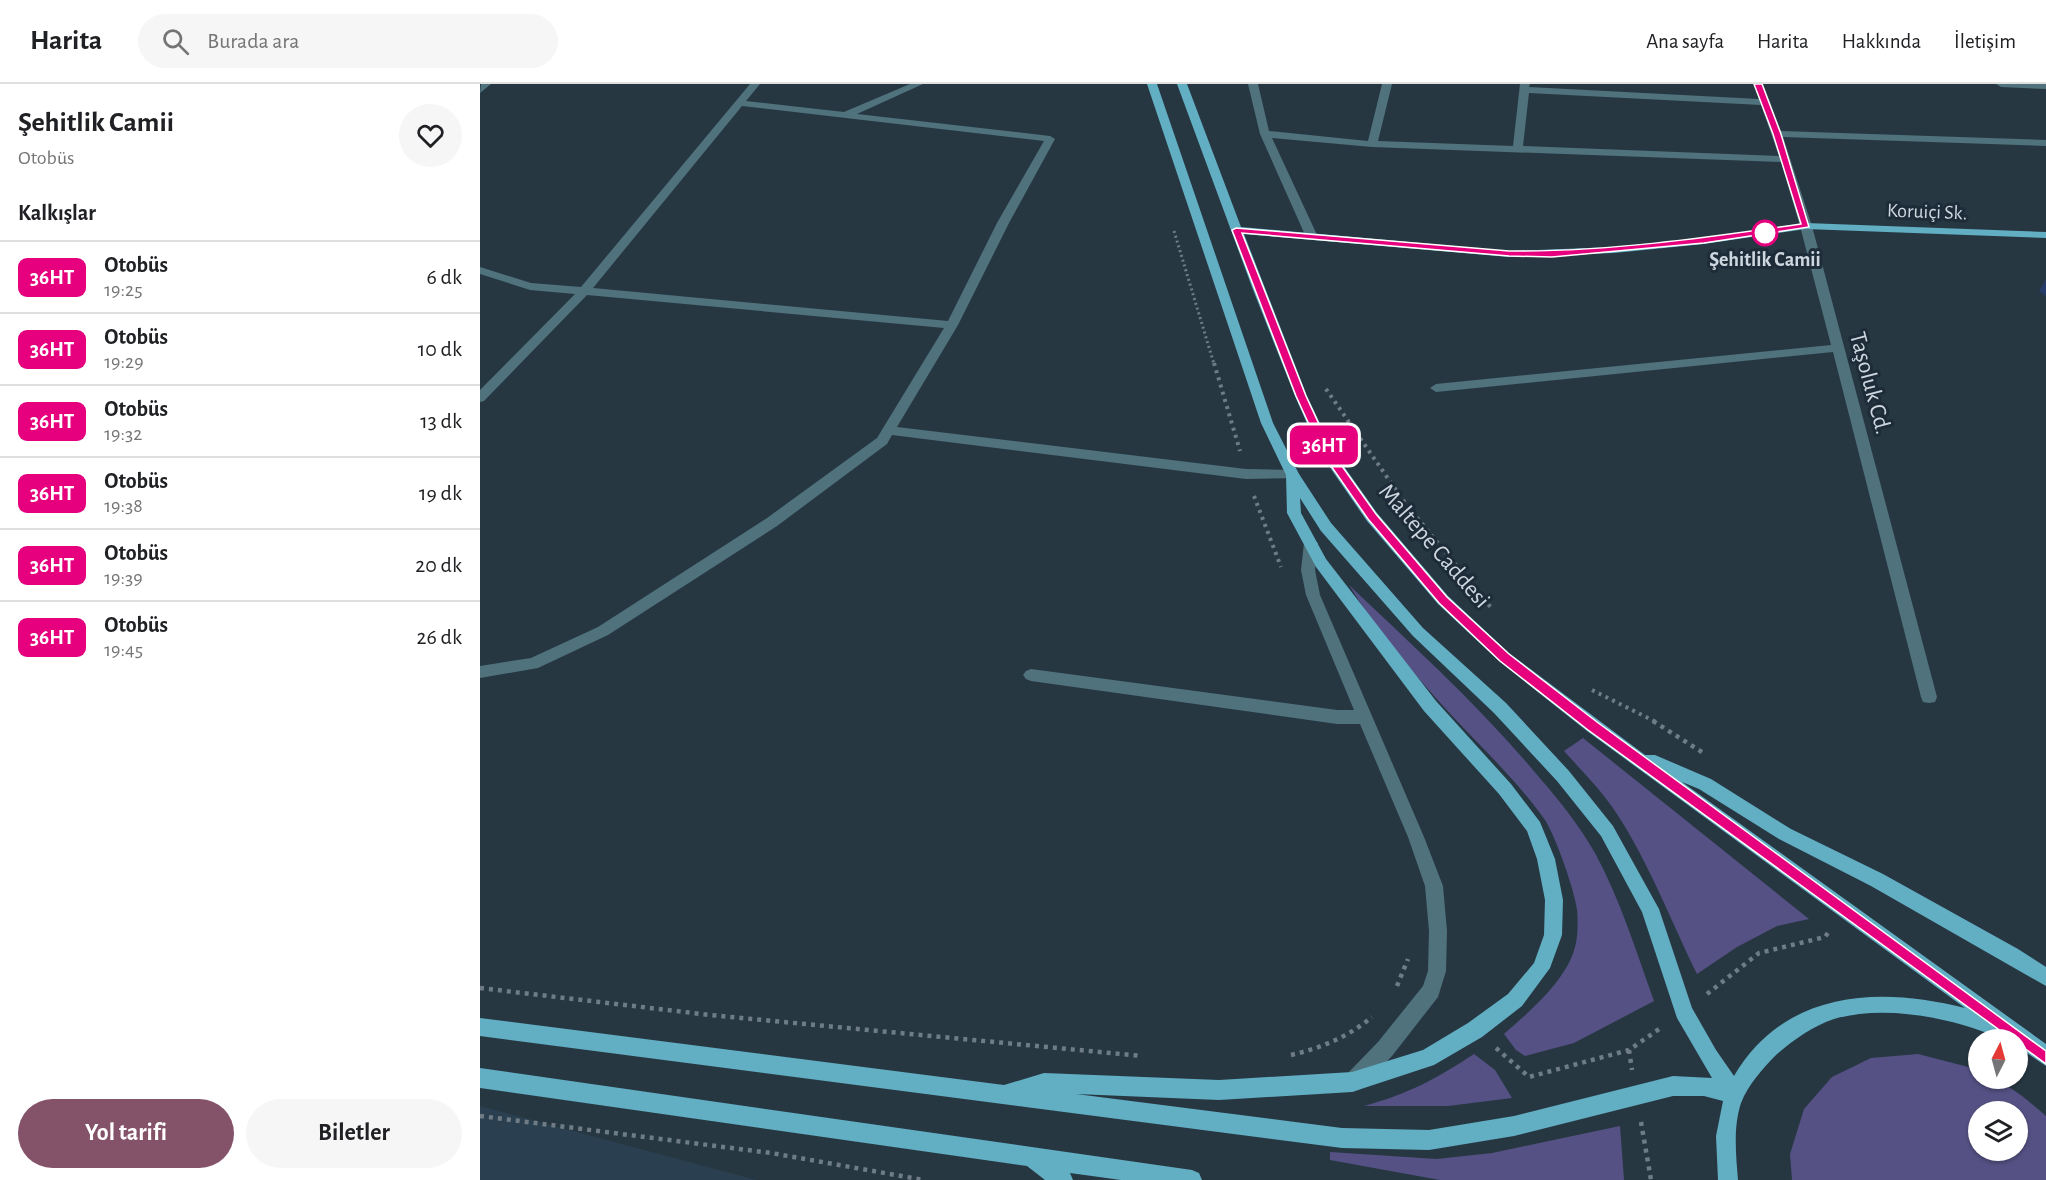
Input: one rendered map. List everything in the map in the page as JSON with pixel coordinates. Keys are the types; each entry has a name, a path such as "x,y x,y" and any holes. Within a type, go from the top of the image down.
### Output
{"main road":[{"path":"1152,84 1267,423 1293,475 1326,527 1418,632 1500,708 1563,776 1607,831 1650,909 1683,1012 1709,1057 1735,1094"},
{"name":"Maltepe Caddesi","path":"1182,84 1301,396 1327,453 1372,517 1443,600 1504,657 1628,752"},
{"name":"Koruiçi Sk.","path":"1236,230 1509,254 1552,254 1704,241 1806,226 2046,235"},
{"path":"1001,1094 1044,1083 1219,1090 1352,1082 1427,1058 1475,1030 1515,1000 1541,968 1553,935 1554,900 1546,859 1534,826 1505,789 1430,706 1321,563 1294,513 1293,475"},
{"path":"1628,752 1705,784 1785,834 1877,880 2012,955 2046,977"},
{"path":"1628,752 2045,1056"},
{"path":"1728,1180 1726,1143 1729,1114 1735,1094 1759,1056 1794,1029 1835,1010 1883,1004 1941,1011 1994,1026 2045,1056"},
{"path":"480,1027 1342,1138 1429,1140 1514,1126 1673,1086 1704,1086 1735,1094"},
{"path":"480,1078 1192,1180"},
{"path":"1029,1157 1063,1180"}],"street":[{"path":"480,90 486,84"},
{"path":"480,398 585,290 755,84"},
{"path":"845,115 918,84"},
{"path":"1253,84 1265,134 1312,237"},
{"path":"1372,144 1387,84"},
{"name":"Taşoluk Cd.","path":"1758,84 1777,134 1806,226 1929,697"},
{"path":"2001,84 2046,86"},
{"path":"1518,149 1525,87 1764,102"},
{"path":"480,672 533,664 603,631 772,522 882,441 952,325 1003,223 1050,139 740,103"},
{"path":"1265,134 1372,144 1785,159"},
{"path":"1777,134 2046,143"},
{"path":"480,270 530,286 952,325"},
{"path":"1436,388 1837,348"},
{"path":"888,430 1246,474 1293,475"},
{"path":"1311,543 1308,570 1313,595 1416,837 1434,886 1438,931 1437,971 1431,992 1385,1049 1352,1082"},
{"path":"1031,675 1337,717 1365,717"}],"path":[{"path":"1172,222 1246,474 1283,573"},
{"path":"1325,387 1374,461 1495,612"},
{"path":"1591,689 1649,718 1707,756"},
{"path":"1395,991 1409,958"},
{"path":"480,988 710,1015 1151,1057"},
{"path":"1279,1056 1316,1050 1340,1040 1374,1015"},
{"path":"480,1116 771,1153 924,1180"}],"shaded area":[{"path":"1349,585 1494,726 1546,785 1575,823 1595,853 1612,888 1654,1001 1574,1043 1525,1056 1516,1050 1504,1034 1546,995 1571,959 1578,928 1573,890 1549,827 1533,803 1412,670 1379,629"},
{"path":"1583,738 1809,919 1777,926 1737,947 1697,974 1650,872 1629,833 1605,797 1564,751"},
{"path":"1474,1054 1495,1070 1512,1098 1448,1106 1364,1106 1421,1085"},
{"path":"1918,1054 1968,1067 1968,1089 2011,1089 2031,1103 2046,1116 2046,1180 1792,1180 1790,1154 1804,1109 1832,1077 1871,1058"},
{"path":"480,1106 756,1180 480,1180"},
{"path":"1620,1126 1624,1180 1440,1180 1330,1160 1330,1152 1437,1159 1492,1153"}],"bus line":[{"name":"36HT","path":"1758,84 1777,134 1806,226 1704,241 1552,254 1509,254 1236,230 1301,396 1327,453 1372,517 1443,600 1504,657 1593,726 2046,1056"}],"place":[{"name":"Şehitlik Camii","path":"1765,233"}]}
